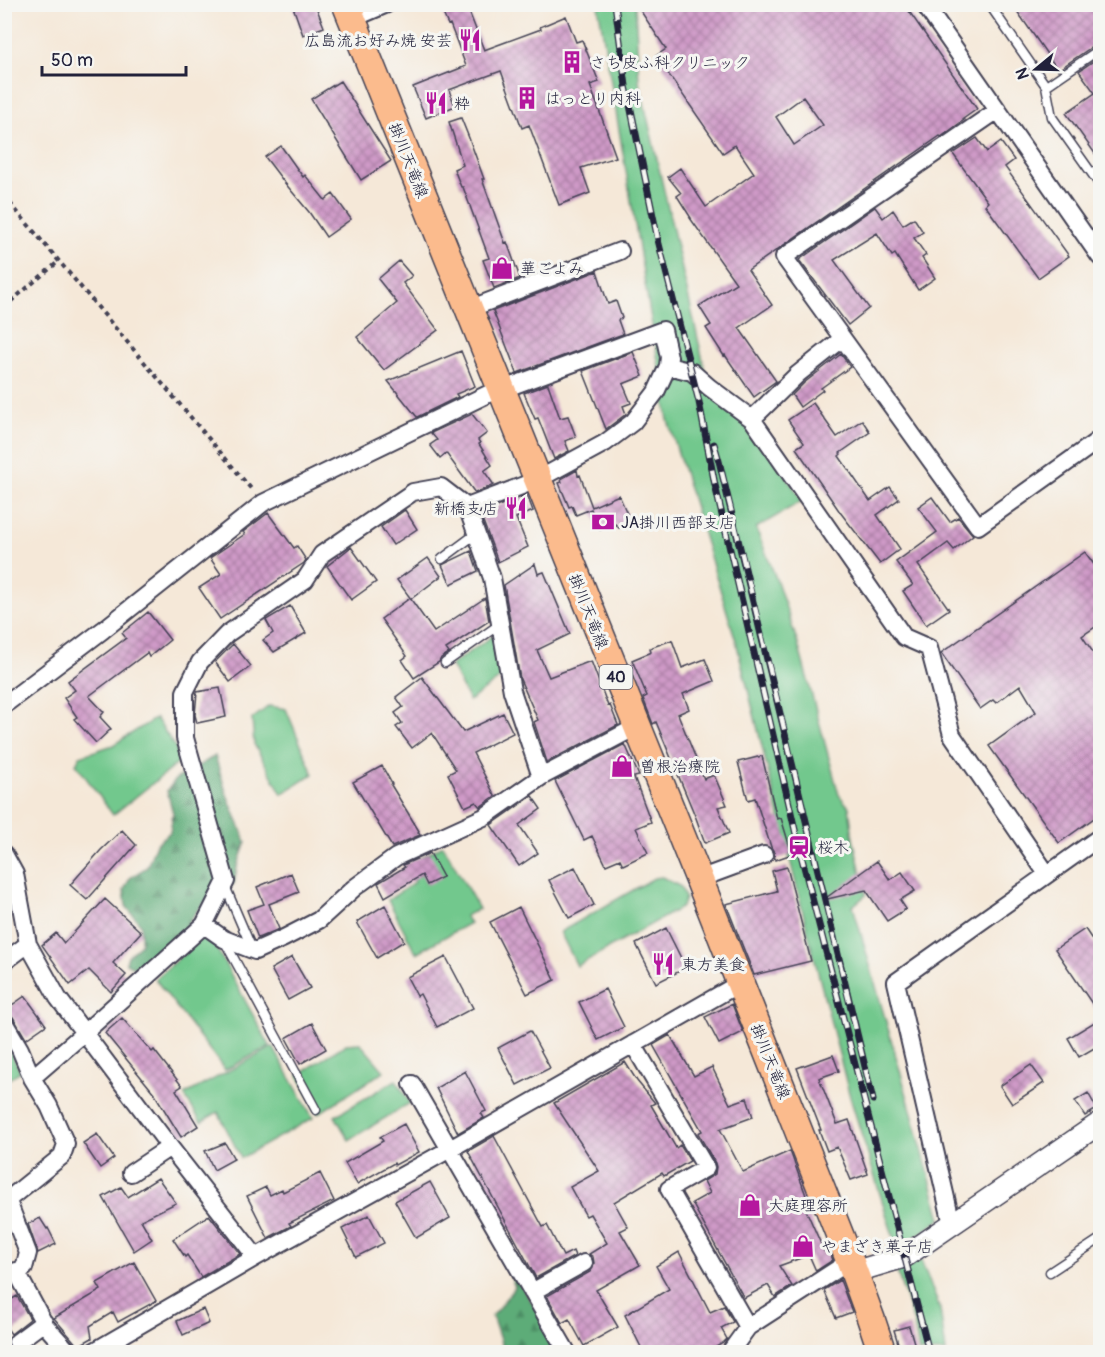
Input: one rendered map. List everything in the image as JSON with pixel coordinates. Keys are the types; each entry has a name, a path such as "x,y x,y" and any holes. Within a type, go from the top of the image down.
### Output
{"main road":[{"name":"掛川天竜線","path":"349,12 699,879 852,1266 882,1353"}],"street":[{"path":"349,12 387,4"},
{"path":"924,4 1101,257"},
{"path":"998,111 784,256 978,526 1101,439"},
{"path":"469,309 620,251"},
{"path":"6,702 103,630 263,503 490,393 663,330 669,357 668,366 656,392 633,422 605,443 537,480 467,507"},
{"path":"752,419 798,374 842,339"},
{"path":"668,366 692,372 752,419 904,637 929,648 952,735 1047,874"},
{"path":"32,1078 204,925 226,881 185,738 185,692 200,662 227,634 305,580 322,554 413,492 441,487 467,507 492,578 512,691 541,777"},
{"path":"204,925 224,939 255,951 319,920 354,888 396,857 484,817 541,777 636,727"},
{"path":"952,1224 896,982 1101,837"},
{"path":"4,854 15,874 28,944 58,998 256,1257"},
{"path":"699,879 764,855"},
{"path":"4,962 28,944"},
{"path":"104,1350 256,1257 740,983"},
{"path":"4,1022 49,1106 66,1144 62,1156 10,1198 9,1204 28,1253 24,1268 10,1274 69,1353"},
{"path":"633,1044 706,1168 669,1189 748,1327"},
{"path":"412,1084 567,1353"},
{"path":"730,1353 748,1327 852,1266 904,1257 1101,1123"},
{"path":"131,1173 170,1147"},
{"path":"532,1292 584,1263"},
{"path":"17,1342 44,1322"}],"lane":[{"path":"989,4 1046,86 1052,117 1101,185"},
{"path":"1046,86 1101,49"},
{"path":"442,559 477,533"},
{"path":"445,663 500,624"},
{"path":"224,884 252,949"},
{"path":"224,939 316,1110"},
{"path":"1050,1272 1101,1239"}],"path":[{"path":"4,196 263,503"},
{"path":"4,308 58,262"},
{"path":"791,850 816,843"}],"green space":[{"path":"598,5 635,5 639,81 709,387 752,419 802,501 756,528 798,644 839,795 849,807 853,838 866,895 853,906 941,1219 897,1249 850,1097 736,641 668,420"},
{"path":"494,635 503,676 469,701 451,665"},
{"path":"269,706 286,709 313,774 282,794 254,744 252,719"},
{"path":"156,718 183,759 113,815 76,764 80,756 113,745"},
{"path":"215,756 226,792 246,842 234,884 214,893 195,913 187,927 135,968 126,963 128,956 141,944 141,925 126,906 124,890 130,878 147,867 156,844 170,832 173,813 167,791 176,779"},
{"path":"443,845 479,909 465,916 470,923 416,953 388,900 415,882 409,864"},
{"path":"662,877 681,887 685,898 682,907 577,966 560,932 654,878"},
{"path":"204,936 212,940 270,1046 225,1070 155,979"},
{"path":"4,1039 20,1071 5,1082 4,1082"},
{"path":"360,1043 384,1071 318,1114 298,1075 346,1044"},
{"path":"273,1047 313,1118 241,1158 218,1112 201,1122 184,1095"},
{"path":"396,1080 410,1103 349,1140 335,1116"},
{"path":"504,1260 565,1352 504,1352 492,1316 515,1287"},
{"path":"921,1260 940,1309 946,1352 919,1352 914,1323 897,1272"}],"building":[{"path":"292,4 315,4 324,27 303,35"},
{"path":"439,4 466,4 484,50 541,29 540,27 566,16 576,42 582,40 599,82 590,85 616,157 581,168 590,193 559,205 529,125 522,128 501,71 449,90 455,106 426,118 413,87 466,66 450,24 448,25"},
{"path":"636,4 904,4 977,109 941,137 748,270 772,305 739,328 776,381 754,397 706,328 711,325 699,306 736,283 690,218 677,196 681,193 668,177 680,168 706,207 754,173 735,145 723,153 656,56 666,49","holes":["803,97 823,125 794,145 776,117"]},
{"path":"1012,4 1101,4 1101,43 1096,44 1058,70"},
{"path":"1101,56 1101,162 1066,113 1095,93 1079,71"},
{"path":"340,81 391,161 361,180 311,99"},
{"path":"461,118 505,243 507,242 520,278 494,288 483,260 489,258 454,169 463,165 449,122"},
{"path":"977,138 987,152 1001,142 1014,160 1005,167 1069,256 1038,278 985,205 988,202 953,154"},
{"path":"281,146 303,177 305,175 325,200 333,194 351,219 326,237 265,157"},
{"path":"875,207 883,218 893,210 903,225 914,218 923,232 914,238 926,255 922,258 935,278 918,290 895,254 892,256 877,233 834,260 869,308 848,325 799,260"},
{"path":"399,261 412,276 403,283 438,330 384,370 357,337 397,303 378,279"},
{"path":"597,271 608,304 616,301 622,318 618,320 623,334 517,373 493,311"},
{"path":"461,351 475,386 456,394 458,397 417,417 388,381"},
{"path":"633,352 643,376 623,384 631,403 623,406 626,414 606,429 583,371"},
{"path":"841,354 850,367 800,407 792,395"},
{"path":"548,384 560,418 568,416 576,437 565,441 569,451 554,459 538,418 535,419 524,393"},
{"path":"813,403 837,437 862,420 870,432 839,456 870,501 890,487 899,499 877,515 900,549 880,564 840,512 796,448 804,443 788,420"},
{"path":"472,414 487,433 478,440 492,465 484,471 494,485 475,493 446,453 440,458 430,445 437,440 431,433"},
{"path":"577,470 592,507 619,495 631,523 619,528 615,524 600,530 591,509 576,515 572,506 569,507 559,483 562,482 561,479"},
{"path":"527,495 533,511 516,518 528,547 498,562 480,513"},
{"path":"932,497 950,522 958,517 973,535 954,550 948,543 918,565 949,609 926,625 903,591 913,585 896,562 937,532 918,507"},
{"path":"405,510 417,529 393,545 381,527"},
{"path":"268,513 294,548 297,546 306,560 220,619 199,588 221,574 210,558 245,534 243,532"},
{"path":"351,547 376,582 351,600 327,566"},
{"path":"471,551 478,571 451,584 442,565"},
{"path":"1085,552 1101,574 1101,623 1082,636 1101,664 1101,813 1059,843 989,746 1036,712 1020,685 996,703 993,700 980,709 941,653"},
{"path":"428,558 441,576 411,599 397,580"},
{"path":"535,564 538,574 544,572 570,634 537,650 549,677 591,661 608,706 610,705 618,725 547,762 534,722 538,720 520,679 504,585"},
{"path":"410,598 434,632 485,598 489,621 446,649 449,653 414,678 402,660 407,656 381,619"},
{"path":"290,606 306,633 274,652 263,640 273,633 266,620"},
{"path":"148,612 170,640 149,657 147,653 89,696 104,712 100,717 111,729 96,743 74,719 77,717 64,698 75,690 68,681 126,638 122,633"},
{"path":"672,640 682,668 705,659 714,681 683,694 689,709 678,714 704,779 714,775 727,805 718,807 729,833 705,843 656,722 653,724 643,698 647,696 632,660 651,652 650,648"},
{"path":"233,644 251,666 230,682 215,662"},
{"path":"422,677 463,732 503,713 513,733 473,753 495,796 480,807 476,802 465,807 448,774 456,770 432,733 412,748 396,727 402,723 395,713 403,707 396,697"},
{"path":"220,688 226,717 197,723 195,715 197,692"},
{"path":"625,744 639,776 634,777 651,822 636,828 648,853 623,865 620,859 606,865 592,836 584,840 555,781"},
{"path":"762,756 777,819 781,818 792,854 775,860 755,798 748,800 738,762"},
{"path":"382,766 420,835 392,847 353,782"},
{"path":"532,796 541,809 519,825 538,853 519,866 491,825"},
{"path":"122,830 136,845 87,900 70,885"},
{"path":"430,853 443,877 427,885 422,875 385,897 378,883 405,867 403,865"},
{"path":"877,861 890,880 902,872 915,891 900,900 906,909 887,921 866,890 823,900"},
{"path":"575,867 594,905 569,918 549,880"},
{"path":"787,867 811,961 754,975 726,904 777,891 772,871"},
{"path":"291,873 299,892 269,904 279,929 258,938 247,910 264,904 257,887"},
{"path":"105,899 141,932 113,963 126,975 111,992 89,970 70,985 42,945 56,933 64,943"},
{"path":"385,905 404,941 377,958 357,922"},
{"path":"519,907 555,980 527,994 490,922"},
{"path":"666,928 686,968 656,983 636,944"},
{"path":"1085,929 1101,953 1101,1017 1055,949"},
{"path":"292,957 310,988 288,1000 271,969"},
{"path":"446,957 473,1008 437,1027 420,994 417,996 407,977"},
{"path":"605,989 624,1027 598,1040 579,1002"},
{"path":"25,996 46,1025 26,1039 13,1017 5,1010"},
{"path":"732,1004 743,1032 719,1044 705,1017"},
{"path":"122,1018 152,1052 154,1050 182,1086 176,1090 198,1126 181,1137 154,1093 105,1033"},
{"path":"1101,1018 1101,1044 1079,1057 1068,1038"},
{"path":"312,1023 326,1049 300,1064 286,1038"},
{"path":"530,1031 550,1068 517,1085 498,1048"},
{"path":"670,1035 694,1076 712,1067 730,1104 747,1098 753,1117 720,1129 743,1172 790,1151 808,1201 803,1203 824,1251 828,1249 833,1260 816,1271 809,1255 779,1266 792,1286 775,1297 768,1285 744,1298 692,1203 710,1193 704,1181 715,1174 716,1167 698,1133 702,1131 653,1045"},
{"path":"833,1055 839,1071 819,1078 837,1124 849,1120 868,1174 851,1180 837,1147 827,1151 797,1068"},
{"path":"625,1062 655,1103 651,1105 676,1148 680,1145 690,1161 664,1176 662,1173 614,1202 628,1227 620,1231 640,1265 596,1290 618,1327 584,1346 569,1319 562,1323 547,1296 590,1272 594,1263 593,1257 589,1254 607,1243 590,1214 586,1216 570,1187 599,1171 554,1103"},
{"path":"1031,1065 1044,1083 1012,1104 1000,1086"},
{"path":"465,1071 486,1111 481,1113 484,1118 458,1133 436,1088"},
{"path":"1088,1093 1097,1109 1085,1116 1075,1101"},
{"path":"404,1124 419,1152 357,1184 345,1163 383,1141 380,1137"},
{"path":"97,1134 114,1158 100,1168 83,1143"},
{"path":"494,1136 543,1227 547,1225 563,1256 573,1251 575,1256 536,1278 468,1151"},
{"path":"225,1143 234,1159 214,1170 205,1151"},
{"path":"320,1173 334,1201 289,1223 291,1226 268,1238 247,1196 266,1187 270,1195 282,1189 283,1192"},
{"path":"158,1178 176,1203 141,1220 152,1239 134,1251 103,1197 121,1187 128,1197"},
{"path":"430,1182 450,1218 416,1238 395,1201"},
{"path":"209,1215 240,1254 201,1277 173,1239"},
{"path":"369,1215 384,1243 356,1257 342,1229"},
{"path":"40,1218 56,1244 38,1253 28,1224"},
{"path":"679,1252 710,1312 724,1306 733,1322 721,1328 727,1339 706,1353 644,1353 625,1315 669,1289 656,1266"},
{"path":"134,1262 156,1301 118,1322 113,1312 90,1326 92,1338 78,1346 54,1318 101,1290 97,1283"},
{"path":"840,1280 852,1312 836,1318 824,1290"},
{"path":"17,1296 30,1319 11,1334 4,1324 4,1304"},
{"path":"203,1309 209,1323 183,1335 177,1321"},
{"path":"909,1326 917,1353 901,1353 894,1330"}],"railway":[{"path":"615,4 626,86 658,240 699,402 715,485 799,847 929,1352"},
{"path":"714,444 873,1100"}],"place":[{"name":"広島流お好み焼 安芸","path":"470,40"},
{"name":"さち皮ふ科クリニック","path":"572,62"},
{"name":"はっとり内科","path":"527,98"},
{"name":"粋","path":"436,103"},
{"name":"華ごよみ","path":"502,268"},
{"name":"新橋支店","path":"516,508"},
{"name":"JA掛川西部支店","path":"603,522"},
{"name":"曽根治療院","path":"622,766"},
{"name":"桜木","path":"799,847"},
{"name":"東方美食","path":"663,964"},
{"name":"大庭理容所","path":"750,1205"},
{"name":"やまざき菓子店","path":"803,1246"}]}
